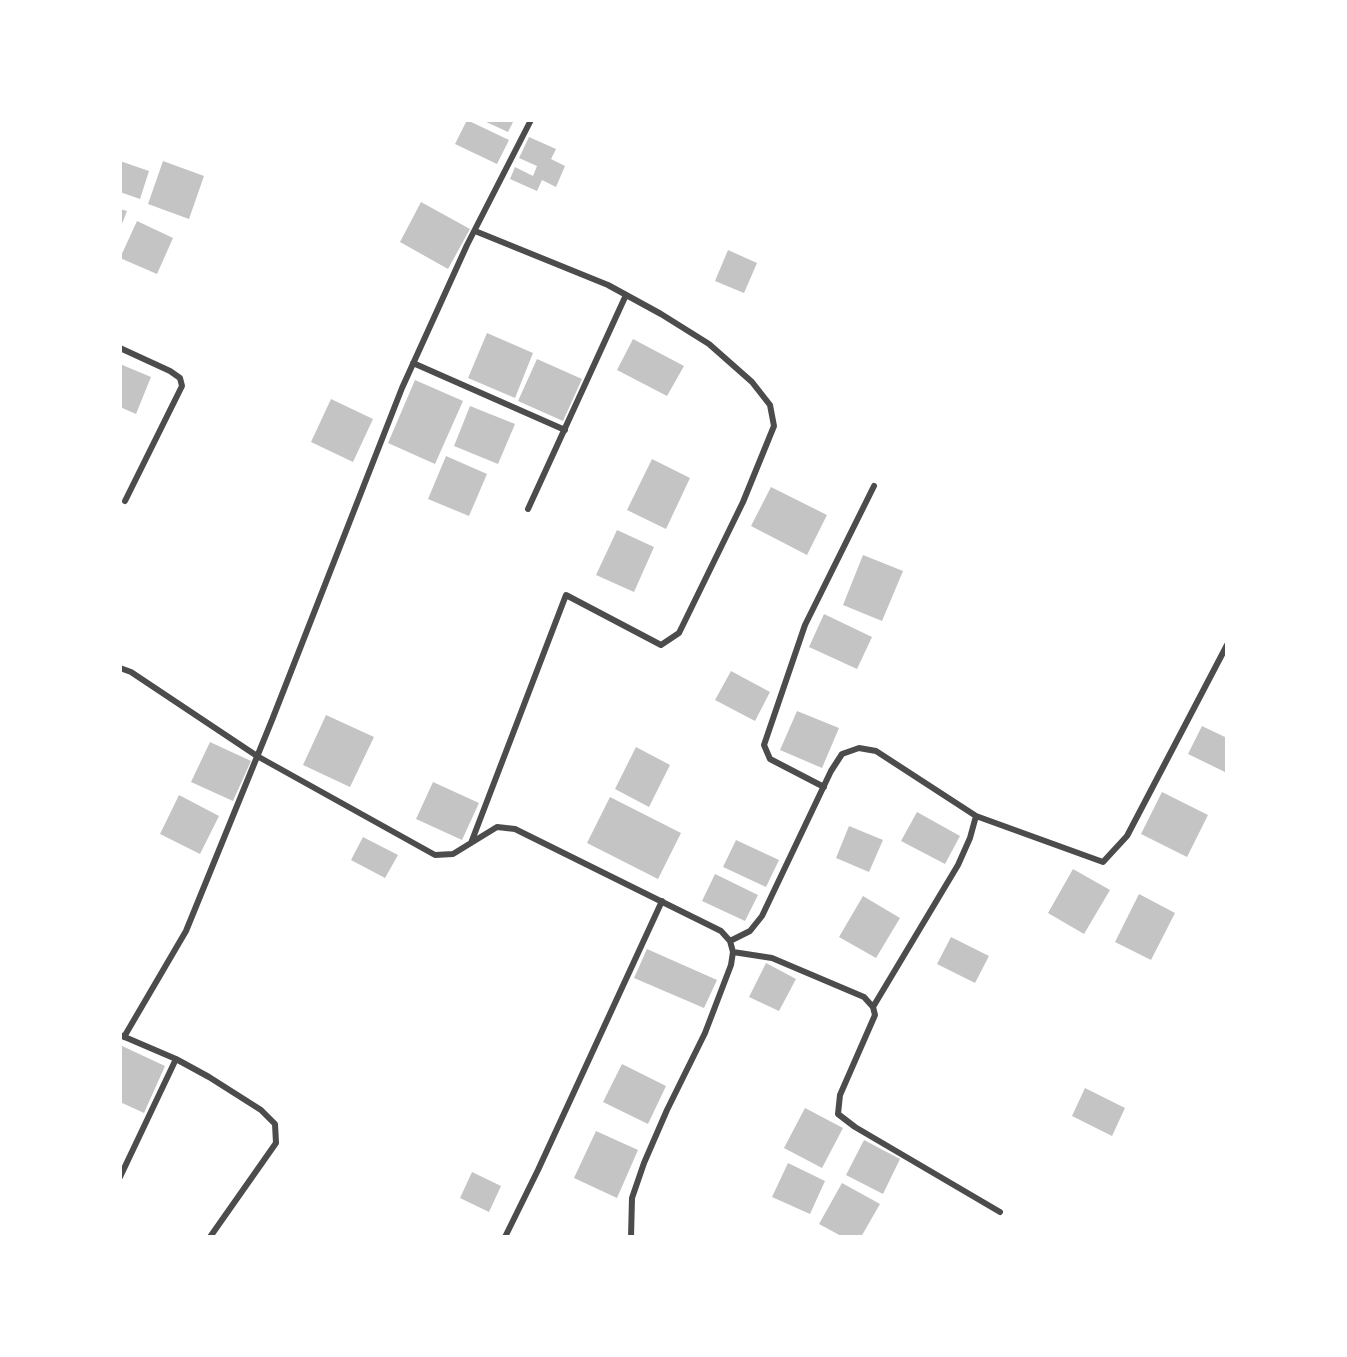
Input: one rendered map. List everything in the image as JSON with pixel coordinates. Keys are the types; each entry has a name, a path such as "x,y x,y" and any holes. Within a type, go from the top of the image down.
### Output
{"street":[{"path":"210,1237 276,1143 275,1124 261,1110 176,1059 122,1036 186,931 413,363 475,231 531,120"},
{"path":"471,843 566,595 661,645 679,633 743,502 774,426 770,405 752,382 709,344 608,285 475,231"},
{"path":"528,508 626,295"},
{"path":"120,348 170,371 180,378 182,386 125,501"},
{"path":"413,363 565,430"},
{"path":"824,787 770,759 764,745 806,625 874,486"},
{"path":"730,941 750,931 762,916 831,771 842,754 858,748 876,752 976,816 1103,862 1127,836 1227,645"},
{"path":"120,668 131,672 257,756 435,855 453,854 497,827 515,829 721,931 730,941 733,952 731,965 705,1033 667,1110 632,1198 631,1237"},
{"path":"873,1006 958,865 970,838 976,816"},
{"path":"505,1237 663,901"},
{"path":"733,952 772,958 864,997 873,1006 875,1015 840,1095 838,1114 1000,1212"},
{"path":"120,1177 176,1059"}],"building":[{"path":"467,120 509,140 497,164 455,144"},
{"path":"482,120 514,120 508,132"},
{"path":"529,137 556,149 551,159 565,166 556,187 542,180 537,191 510,179 515,167 533,176 537,166 519,158"},
{"path":"120,161 149,171 140,199 120,192"},
{"path":"163,161 204,176 189,219 148,204"},
{"path":"421,202 470,229 448,269 400,242"},
{"path":"120,209 127,211 120,229"},
{"path":"137,221 173,238 157,274 120,258"},
{"path":"728,250 757,263 744,293 715,281"},
{"path":"487,333 533,353 515,398 468,378"},
{"path":"633,339 684,366 667,396 617,370"},
{"path":"537,359 582,379 563,421 518,401"},
{"path":"120,364 151,377 136,414 120,407"},
{"path":"415,380 463,401 435,464 388,443"},
{"path":"331,399 373,419 353,462 311,442"},
{"path":"470,406 515,424 498,464 454,446"},
{"path":"446,456 487,474 469,516 428,499"},
{"path":"652,459 690,478 666,529 627,510"},
{"path":"771,487 827,515 807,555 751,526"},
{"path":"617,530 654,547 634,592 596,575"},
{"path":"863,555 903,571 882,621 843,605"},
{"path":"824,614 872,637 857,669 809,647"},
{"path":"731,671 770,692 755,721 715,700"},
{"path":"797,711 839,728 822,768 780,750"},
{"path":"326,715 374,737 350,787 303,765"},
{"path":"1202,726 1227,738 1227,773 1188,754"},
{"path":"210,742 251,761 233,801 191,782"},
{"path":"636,747 670,765 649,807 615,789"},
{"path":"433,782 479,803 462,840 416,819"},
{"path":"1162,792 1208,815 1187,857 1141,834"},
{"path":"179,795 219,816 200,854 160,834"},
{"path":"610,797 681,833 658,879 587,843"},
{"path":"917,812 960,836 945,864 901,841"},
{"path":"849,826 883,840 869,872 836,858"},
{"path":"363,837 398,855 385,878 351,860"},
{"path":"736,840 779,860 766,887 723,867"},
{"path":"1073,869 1110,890 1084,934 1048,913"},
{"path":"715,874 758,895 745,921 702,901"},
{"path":"1139,894 1175,913 1151,960 1115,942"},
{"path":"863,896 900,918 876,958 839,937"},
{"path":"951,937 989,956 975,983 937,964"},
{"path":"647,949 717,980 704,1008 634,978"},
{"path":"766,963 796,979 779,1011 749,997"},
{"path":"120,1045 165,1066 144,1113 120,1102"},
{"path":"622,1064 666,1086 648,1124 603,1102"},
{"path":"1085,1088 1125,1108 1112,1136 1072,1116"},
{"path":"805,1108 843,1128 822,1168 784,1148"},
{"path":"596,1131 638,1150 617,1198 574,1178"},
{"path":"864,1140 900,1159 883,1194 846,1175"},
{"path":"788,1163 825,1181 810,1214 772,1197"},
{"path":"472,1172 501,1186 489,1212 460,1198"},
{"path":"842,1183 880,1204 861,1237 843,1237 819,1224"}]}
